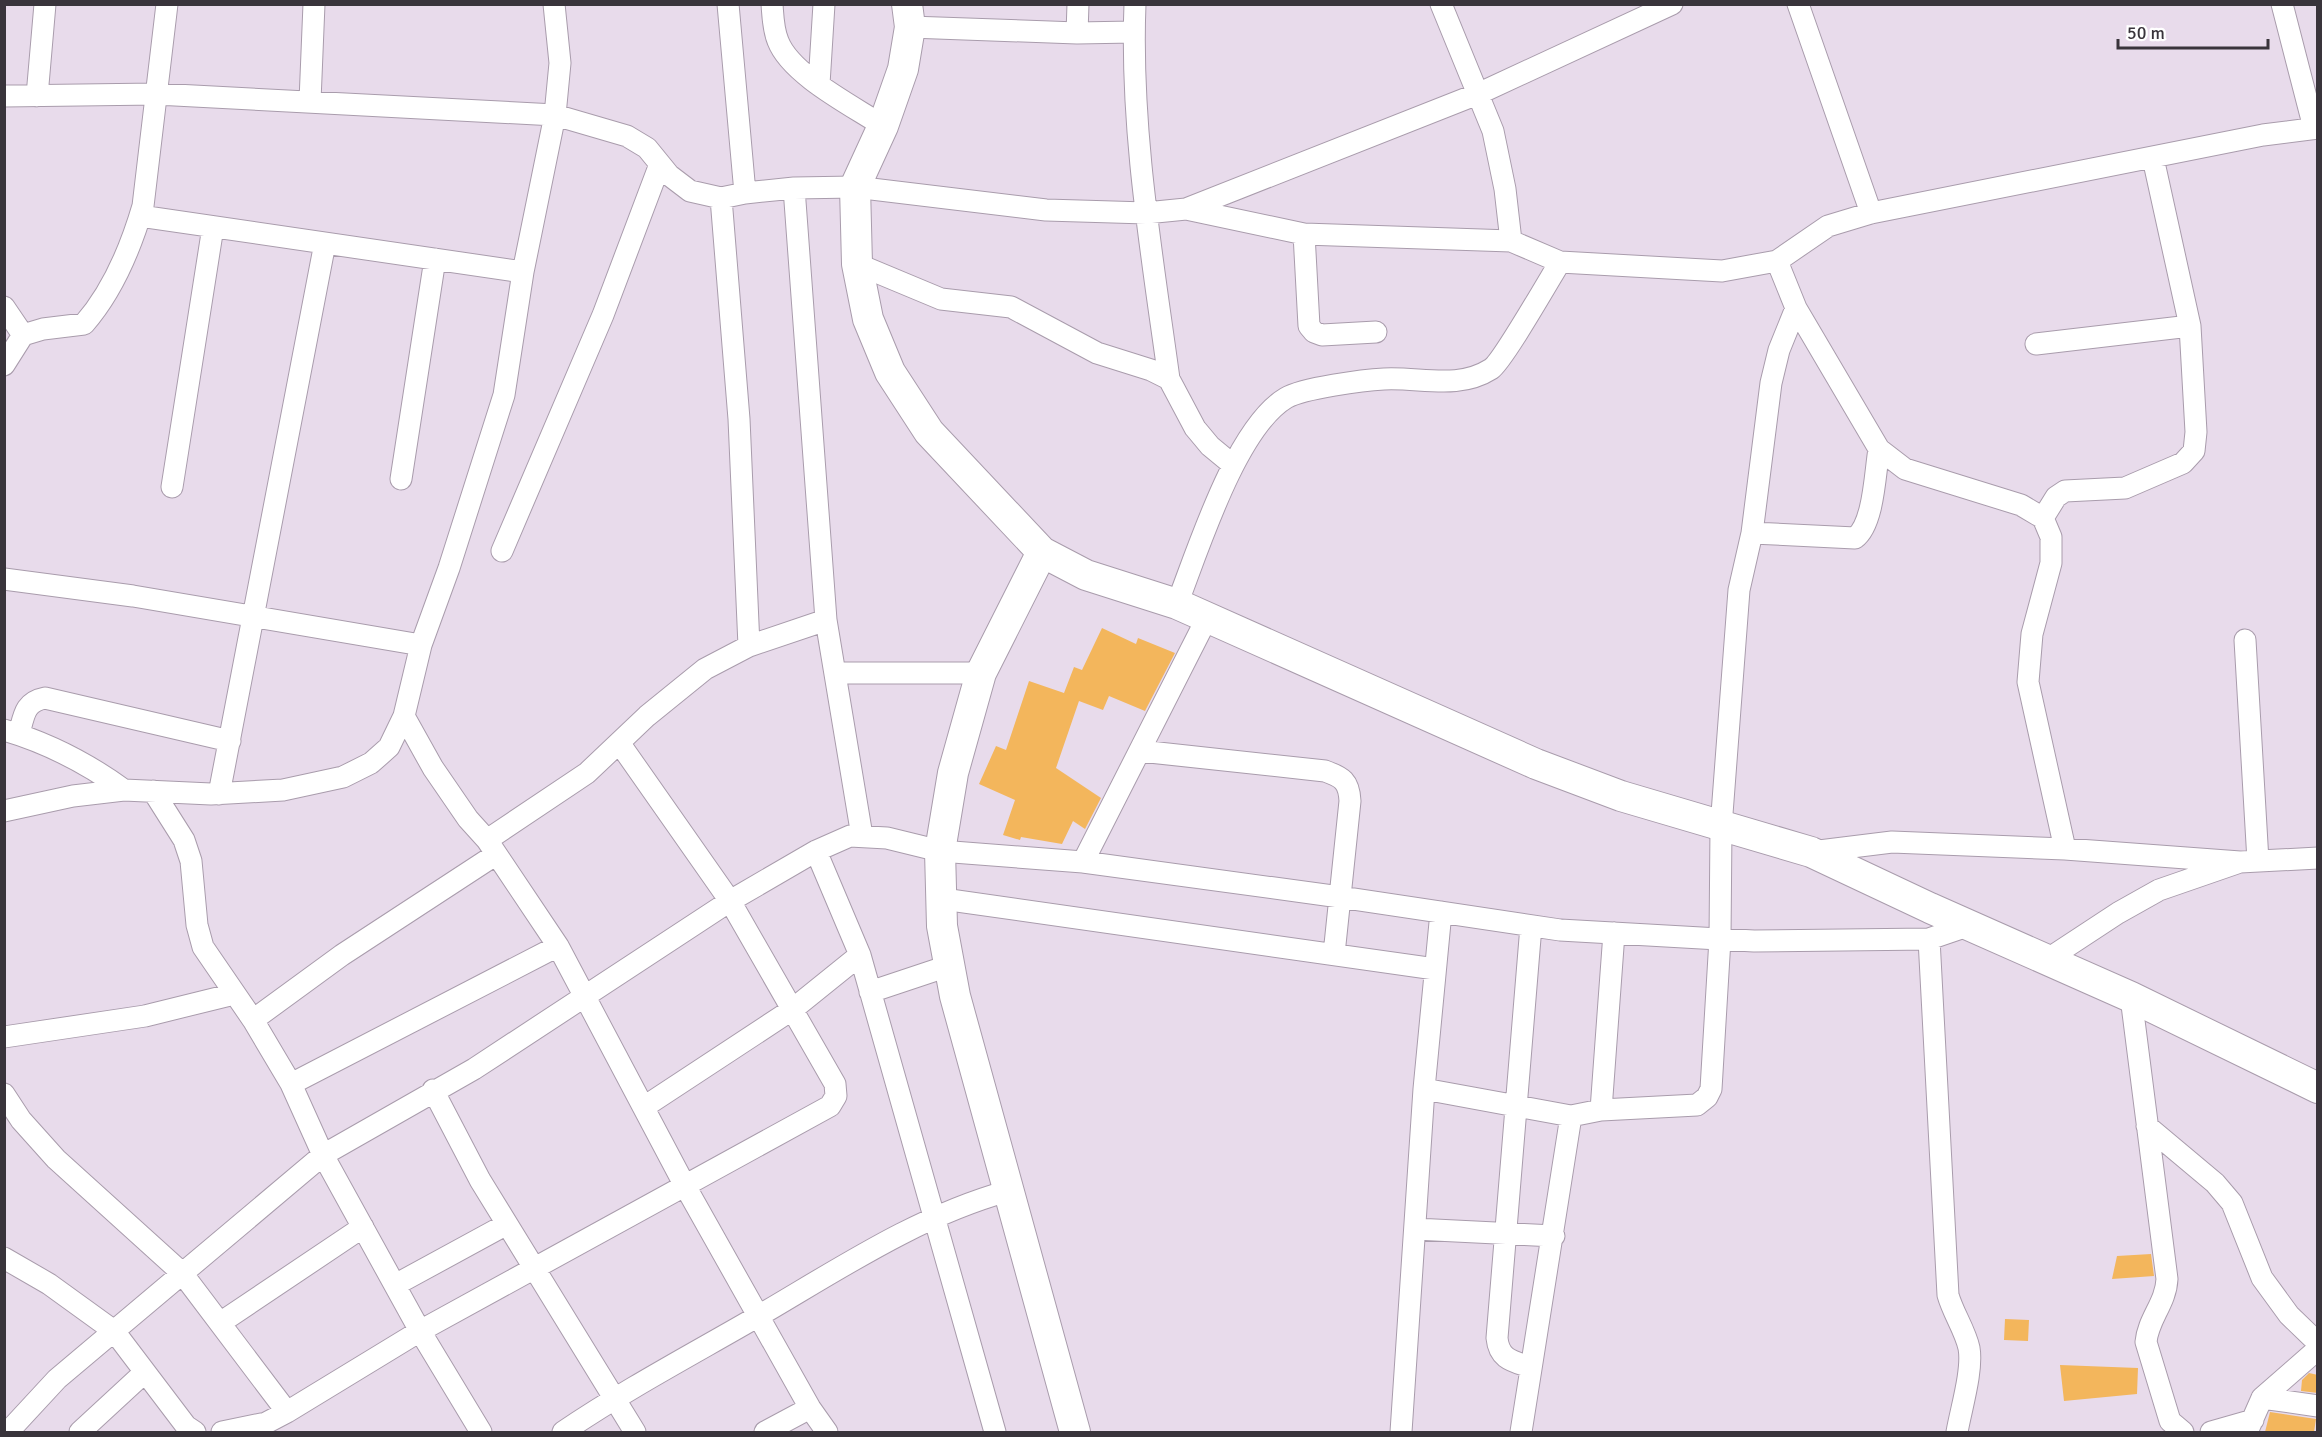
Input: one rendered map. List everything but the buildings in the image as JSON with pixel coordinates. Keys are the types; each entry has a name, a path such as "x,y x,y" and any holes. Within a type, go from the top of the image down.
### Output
{"street":[{"path":"37,96 45,4"},
{"path":"4,365 23,335 43,329 84,324 98,308 135,233 140,216 167,4"},
{"path":"310,101 314,4"},
{"path":"4,811 74,796 124,790 219,794 283,790 343,777 371,763 389,747 404,716 421,645 449,568 504,395 523,272 555,114 560,63 554,4"},
{"path":"728,4 745,193"},
{"path":"772,4 774,27 779,44 789,60 819,84 883,126"},
{"path":"819,84 824,4"},
{"path":"1077,33 1078,4"},
{"path":"1135,4 1134,32 1142,178 1169,379 1194,428 1210,446 1233,465"},
{"path":"1441,4 1480,93 1493,131 1505,189 1511,241"},
{"path":"4,96 156,94 555,114 627,136 648,148 669,174 690,191 721,198 794,188 855,187 1046,210 1146,213 1186,208 1480,93 1672,4"},
{"path":"1798,4 1871,213"},
{"path":"1186,208 1304,234 1511,241 1560,262 1722,272 1777,261 1828,226 1871,213 2022,181 2153,158 2263,135 2316,128 2282,4"},
{"path":"1134,32 1077,33 908,16 903,69 883,126 855,187 858,264 868,319 877,346 904,397 929,432 1042,552 1086,575 1177,604 1536,764 1621,796 1811,852 2131,997 2318,1088"},
{"path":"2043,518 2056,497 2065,490 2125,488 2183,463 2194,450 2196,432 2190,326 2153,158"},
{"path":"502,551 603,315 660,164"},
{"path":"794,188 826,620 862,836"},
{"path":"721,198 739,419 748,646"},
{"path":"140,216 523,272"},
{"path":"172,487 213,226"},
{"path":"1304,234 1309,326 1314,332 1322,335 1376,332"},
{"path":"219,794 255,618 325,243"},
{"path":"401,479 435,259"},
{"path":"1777,261 1796,308 1879,449 1905,469 2021,505 2043,518 2051,537 2050,563 2032,634 2028,682 2065,849"},
{"path":"1177,604 1233,465 1266,416 1287,397 1316,389 1384,379 1449,382 1473,378 1494,368 1560,262"},
{"path":"858,264 941,299 1011,307 1097,353 1150,370 1169,379"},
{"path":"4,307 23,335"},
{"path":"1424,1089 1571,1116 1601,1110 1697,1105 1707,1097 1711,1089 1720,939 1721,827 1740,590 1752,533 1771,383 1779,350 1796,308"},
{"path":"2036,344 2190,326"},
{"path":"1752,533 1855,538 1863,531 1869,512 1879,449"},
{"path":"1042,552 981,673 952,773 940,851 942,926 948,966 1075,1432"},
{"path":"4,579 133,596 421,645"},
{"path":"1083,862 1207,618"},
{"path":"253,1020 491,848 587,773 647,716 705,669 748,646 826,620"},
{"path":"2245,640 2249,861"},
{"path":"835,674 981,673"},
{"path":"124,790 94,768 12,732 33,700 45,698 230,741"},
{"path":"404,716 438,777 491,848 558,946 586,995 684,1184 810,1408 827,1432"},
{"path":"222,1432 266,1423 287,1412 420,1331 684,1184 830,1106 836,1096 835,1084 730,901 620,744"},
{"path":"1140,751 1325,771 1343,777 1350,788 1350,801 1334,954"},
{"path":"153,791 184,840 191,861 196,925 203,947 253,1020 291,1084 323,1155 420,1331 481,1432"},
{"path":"8,1432 57,1379 323,1155 433,1090 474,1069 730,901 816,851 850,836 887,838 940,851 1083,862 1531,926 1614,933 1720,939 1929,939 1970,925"},
{"path":"1811,852 1892,842 2065,849 2249,861 2318,858"},
{"path":"816,851 860,955 995,1432"},
{"path":"2048,959 2118,913 2159,890 2249,861"},
{"path":"943,899 1436,969"},
{"path":"1401,1432 1424,1089 1441,912"},
{"path":"1530,1367 1505,1359 1498,1349 1531,926"},
{"path":"1601,1110 1614,933"},
{"path":"1929,939 1948,1295 1955,1318 1965,1335 1970,1358 1957,1432"},
{"path":"291,1084 558,946"},
{"path":"644,1107 793,1009 860,955"},
{"path":"870,992 948,966"},
{"path":"4,1037 145,1016 234,994"},
{"path":"2131,997 2167,1279 2166,1292 2147,1331 2146,1342 2170,1421 2183,1432"},
{"path":"433,1090 507,1224 635,1432"},
{"path":"4,1094 21,1120 56,1159 182,1273 287,1412"},
{"path":"1521,1432 1530,1367 1554,1236 1571,1116"},
{"path":"2147,1126 2215,1183 2232,1203 2262,1278 2282,1307 2318,1343"},
{"path":"563,1432 614,1398 933,1219 980,1199 1008,1191"},
{"path":"395,1285 507,1224"},
{"path":"220,1323 363,1227"},
{"path":"1415,1229 1554,1236"},
{"path":"4,1258 49,1284 114,1331 186,1426 195,1432"},
{"path":"2211,1432 2250,1426 2262,1398 2318,1349"},
{"path":"80,1432 145,1372"},
{"path":"2262,1398 2318,1406"},
{"path":"765,1432 810,1408"}]}
